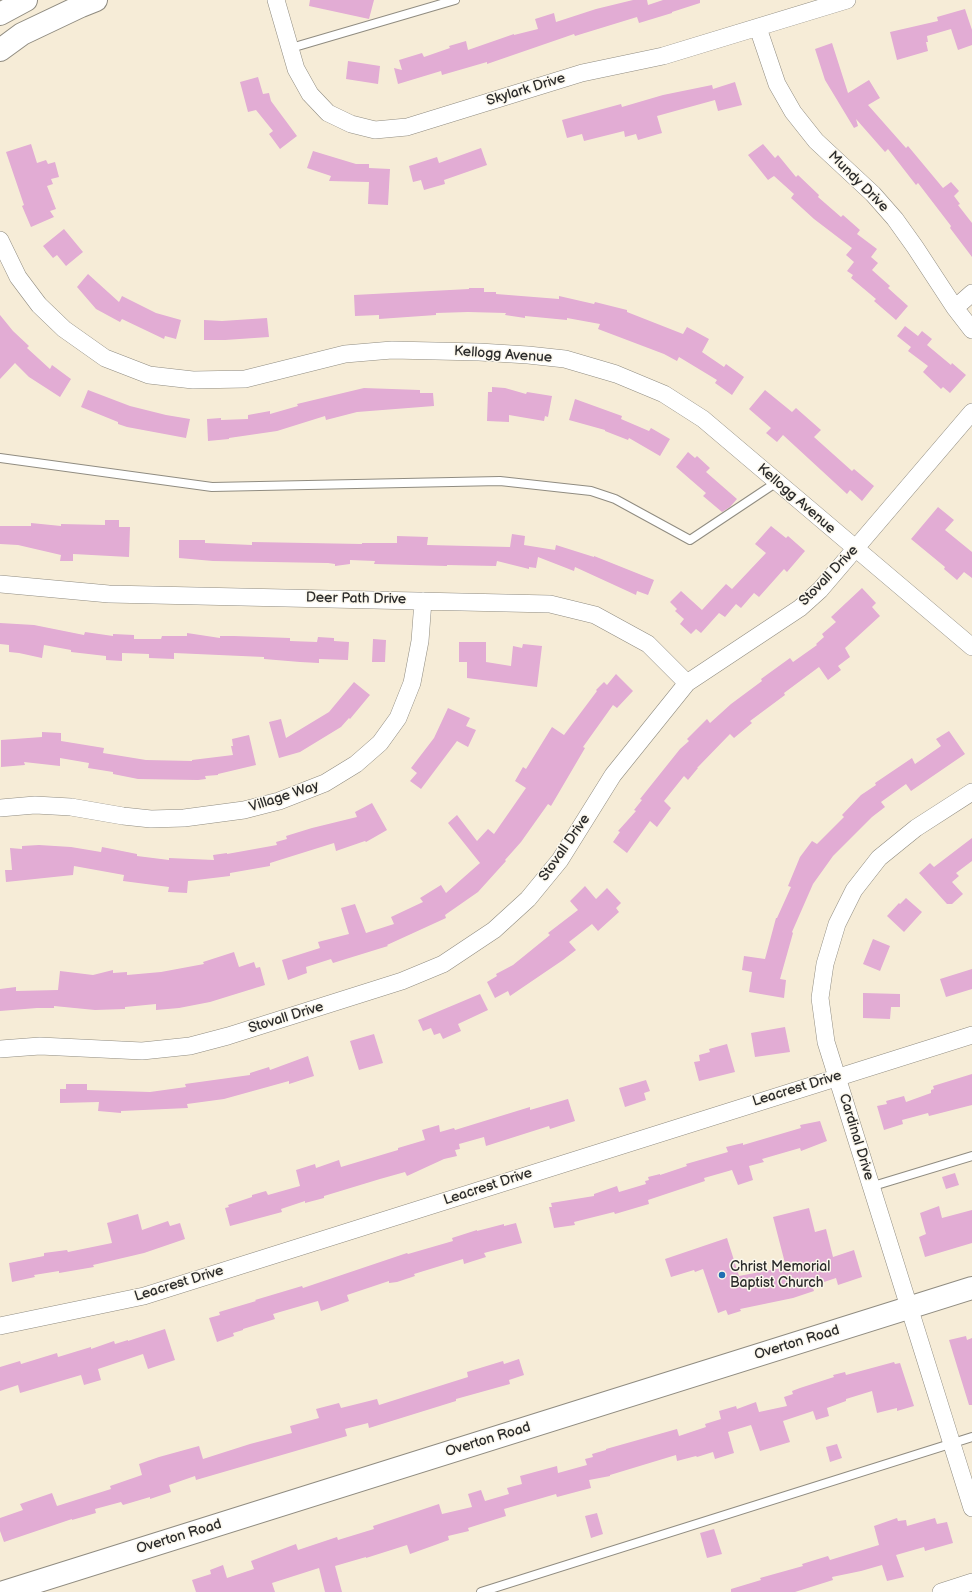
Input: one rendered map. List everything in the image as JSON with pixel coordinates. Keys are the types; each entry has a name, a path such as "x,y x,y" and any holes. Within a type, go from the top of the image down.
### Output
{"street":[{"path":"0,14 26,0"},
{"path":"0,50 22,34 80,6 96,0"},
{"name":"Skylark Drive","path":"276,0 296,69 310,94 328,112 351,124 375,130 407,127 582,73 663,56 847,0"},
{"name":"Mundy Drive","path":"758,28 777,84 793,112 816,141 873,194 895,219 916,247 955,308 972,330"},
{"name":"Kellogg Avenue","path":"0,240 18,277 39,305 64,329 105,358 149,375 193,380 245,379 345,354 392,350 479,352 528,355 565,360 616,374 664,394 703,419 972,647"},
{"path":"955,308 972,293"},
{"name":"Stovall Drive","path":"0,1049 40,1046 142,1051 190,1046 228,1036 402,981 443,964 494,930 528,899 560,860 612,775 687,683 800,608 820,590 972,412"},
{"name":"Deer Path Drive","path":"0,584 109,594 550,604 594,615 648,644 687,683"},
{"name":"Village Way","path":"0,808 35,805 71,807 144,819 184,818 251,808 279,801 324,783 356,764 380,743 398,718 412,683 420,641 423,600"},
{"name":"Cardinal Drive","path":"972,792 916,828 879,858 854,890 837,924 825,964 820,998 826,1042 838,1076 870,1187 972,1508"},
{"name":"Leacrest Drive","path":"0,1326 144,1296 972,1035"},
{"name":"Overton Road","path":"4,1592 972,1288"},
{"path":"940,1592 972,1582"}],"lane":[{"path":"291,48 455,0"},
{"path":"0,458 212,487 500,481 591,491 615,499 690,540 777,482"},
{"path":"870,1187 972,1156"},
{"path":"481,1592 972,1437"}],"building":[{"path":"310,0 374,0 369,19 309,6"},
{"path":"633,0 647,0 648,5 663,0 700,0 700,3 639,23 637,17 575,36 574,34 487,64 487,62 442,75 441,71 398,84 394,68 402,70 399,60 422,53 424,57 450,48 449,46 466,41 468,50 514,34 538,29 535,19 554,13 556,22 596,9"},
{"path":"965,9 972,30 972,45 958,50 951,29 927,36 928,42 926,42 928,51 897,60 890,32 938,21 937,17"},
{"path":"832,43 848,93 869,80 880,98 868,105 906,148 908,146 943,188 951,182 959,191 954,196 960,204 958,205 972,223 972,257 950,228 951,226 918,183 916,185 888,149 885,152 856,119 858,126 854,128 825,80 815,49"},
{"path":"348,61 380,66 378,84 346,79"},
{"path":"258,77 263,94 269,93 271,101 297,136 280,149 269,134 273,131 256,110 248,112 240,82"},
{"path":"735,82 742,105 718,111 715,100 657,116 662,133 638,140 636,134 625,137 624,131 584,141 582,134 567,138 562,120 621,104 622,107 663,95 712,85 713,89"},
{"path":"31,144 37,163 46,160 48,164 55,162 59,177 51,179 53,184 47,186 56,209 50,211 54,217 31,227 22,206 24,205 6,152"},
{"path":"763,144 775,158 778,155 796,177 798,175 819,195 818,197 841,217 843,215 860,230 857,234 877,249 871,257 878,263 872,270 890,286 888,288 908,306 896,320 874,301 876,299 851,278 853,275 847,271 854,262 846,255 852,248 814,219 791,198 794,194 774,176 768,180 748,155"},
{"path":"481,148 487,165 444,180 445,184 424,190 421,180 413,182 409,166 437,157 439,163"},
{"path":"313,151 356,164 369,164 369,168 390,169 388,205 368,204 369,182 329,181 331,176 307,168"},
{"path":"64,229 83,252 66,266 57,255 53,258 43,246"},
{"path":"88,274 119,302 122,296 156,313 181,320 176,339 165,336 164,339 122,319 120,322 96,309 77,287"},
{"path":"484,288 484,292 496,292 496,294 559,299 559,296 594,304 595,302 627,310 627,312 683,334 687,327 709,339 702,352 724,367 726,364 744,377 732,395 715,383 717,380 679,357 677,361 664,354 598,329 600,324 567,318 567,320 525,316 525,318 505,315 506,313 468,312 436,313 436,315 379,319 379,315 355,316 354,295"},
{"path":"0,315 13,331 29,346 27,348 50,369 52,365 71,379 60,397 29,377 15,363 0,379"},
{"path":"267,318 269,337 204,340 204,320 222,321"},
{"path":"905,326 918,336 922,331 932,339 927,345 951,365 952,363 966,375 950,393 943,387 941,389 923,372 928,366 908,351 911,347 897,336"},
{"path":"492,387 505,388 526,394 527,392 552,396 548,417 545,416 544,421 509,415 509,422 487,421 488,392 492,392"},
{"path":"364,388 420,390 420,393 433,393 434,406 357,412 326,420 325,416 277,431 208,441 207,419 248,419 248,415 270,411 270,414 298,406 297,404"},
{"path":"88,390 130,406 190,419 186,438 127,427 81,407"},
{"path":"765,390 792,412 796,408 821,430 814,437 852,471 854,469 874,486 862,501 850,490 847,494 783,435 777,442 766,433 771,428 749,409"},
{"path":"575,399 622,416 621,419 649,431 651,428 670,439 660,456 629,438 628,440 605,430 569,420"},
{"path":"688,452 695,458 697,456 710,468 706,472 737,499 730,507 722,512 703,496 706,493 676,467"},
{"path":"938,507 954,520 945,530 972,552 972,578 964,572 957,580 944,569 945,567 911,539"},
{"path":"105,520 119,520 119,527 130,527 129,557 73,554 73,561 60,561 61,555 18,545 0,544 0,526 31,526 31,523 61,526 61,524 105,525"},
{"path":"771,526 786,538 788,536 805,551 787,572 784,569 759,597 754,593 741,608 736,604 725,617 719,613 701,633 696,629 691,634 680,624 684,619 675,611 677,609 670,602 681,591 702,610 726,584 732,589 766,553 755,544"},
{"path":"512,534 525,536 524,545 555,550 556,545 594,556 654,580 648,595 637,591 636,595 575,567 574,571 538,557 536,568 529,567 529,569 497,561 496,566 447,566 374,564 375,561 350,560 350,564 335,566 335,564 328,563 213,561 179,558 179,540 205,540 205,543 252,545 252,542 362,544 397,543 397,536 428,537 427,545 510,547"},
{"path":"862,588 876,603 872,607 880,616 845,648 850,657 838,666 841,670 828,680 819,667 750,721 752,723 734,738 730,734 697,768 688,780 684,776 664,801 671,808 657,827 650,821 627,853 613,842 620,832 618,831 636,811 634,810 642,800 640,799 680,749 689,741 687,739 707,719 710,723 731,704 762,681 761,679 790,658 793,662 817,645 816,644 824,637 822,634 836,622 831,617"},
{"path":"0,623 34,625 84,635 85,632 113,636 113,634 134,635 134,639 161,639 162,636 187,636 187,633 220,638 220,636 234,636 290,638 290,641 317,642 318,637 334,638 334,641 349,642 348,660 319,659 319,663 264,659 264,657 174,653 174,659 149,658 149,654 122,653 122,661 106,660 106,656 71,652 71,650 44,645 42,658 9,652 9,645 0,644"},
{"path":"373,639 386,640 385,662 372,662"},
{"path":"459,642 486,642 486,662 511,666 513,646 522,648 523,644 542,646 537,687 467,678 467,662 459,662"},
{"path":"616,674 633,691 617,708 613,705 583,747 585,748 551,806 548,804 521,842 505,860 506,861 478,892 445,915 446,918 387,945 388,946 333,963 331,959 306,967 307,973 288,980 282,960 320,948 318,942 349,934 341,908 355,904 366,933 394,924 391,917 423,902 420,898 441,885 446,893 480,863 448,823 457,815 477,841 488,829 494,834 526,788 515,781 523,767 526,769 552,727 564,735 597,691 596,690 604,682 607,685"},
{"path":"354,682 370,695 350,719 349,718 341,727 300,752 279,758 269,722 281,719 286,738 329,712"},
{"path":"448,708 470,718 466,726 476,730 468,747 457,741 421,789 410,781 417,773 411,768 434,738"},
{"path":"949,731 965,754 911,791 906,784 881,802 885,807 872,817 833,856 813,884 792,932 793,933 780,979 786,980 784,998 749,992 752,972 742,970 744,956 765,959 776,918 791,887 788,886 800,857 812,841 817,844 844,817 842,815 861,795 876,785 875,783 912,758 915,764 941,746 936,739"},
{"path":"42,732 61,733 61,741 104,748 103,753 146,760 192,761 233,755 231,746 233,746 232,739 249,735 256,765 218,775 205,776 206,779 198,780 138,779 113,774 113,772 88,768 89,763 60,758 60,766 24,762 25,765 1,767 1,740 42,737"},
{"path":"372,803 387,830 366,842 365,841 336,851 334,843 270,863 270,866 230,873 230,876 188,881 187,893 168,892 169,887 123,881 124,875 74,866 73,875 6,882 5,870 12,870 10,848 22,849 22,846 39,845 71,847 101,852 102,847 137,854 137,856 169,860 169,858 214,860 213,855 277,845 276,842 287,839 286,836 357,817 355,812"},
{"path":"972,838 972,861 956,873 959,876 952,882 963,894 952,904 947,904 919,873 930,863 934,867"},
{"path":"585,886 596,899 607,888 621,903 616,908 619,912 598,931 592,924 569,942 576,950 563,960 510,996 508,991 495,998 487,982 497,976 496,974 513,965 550,935 548,933 578,910 570,901"},
{"path":"906,898 922,912 904,932 887,916"},
{"path":"873,939 890,946 880,971 863,964"},
{"path":"234,952 239,967 254,962 256,968 260,967 265,985 210,1002 179,1008 156,1010 156,1004 125,1007 125,1009 95,1010 54,1006 54,1008 0,1011 0,989 16,987 16,991 58,990 60,971 93,975 113,970 113,973 127,972 127,975 161,972 204,964 203,962"},
{"path":"972,969 972,989 946,997 940,979"},
{"path":"863,993 900,994 900,1007 891,1007 890,1019 863,1018"},
{"path":"480,994 488,1010 458,1024 461,1031 443,1039 440,1033 434,1035 431,1028 423,1031 418,1020"},
{"path":"785,1027 790,1052 755,1057 751,1033"},
{"path":"374,1034 383,1063 359,1070 350,1041"},
{"path":"727,1044 735,1072 699,1081 694,1062 700,1061 699,1055 710,1052 709,1049"},
{"path":"308,1056 314,1076 289,1084 289,1081 224,1099 187,1104 188,1108 121,1111 121,1113 98,1111 99,1102 60,1103 60,1089 66,1089 66,1084 87,1084 87,1090 150,1092 186,1087 185,1084 250,1075 250,1073 269,1067 270,1070"},
{"path":"972,1074 972,1105 929,1116 928,1113 902,1120 903,1124 884,1130 877,1106 887,1104 886,1101 904,1096 906,1102 931,1093 931,1090 934,1089 933,1086"},
{"path":"646,1080 650,1091 644,1093 646,1100 625,1107 619,1088"},
{"path":"568,1099 575,1121 550,1129 549,1126 486,1146 484,1137 459,1144 460,1149 455,1150 457,1156 444,1159 407,1176 405,1172 380,1179 324,1196 324,1198 305,1203 305,1201 281,1209 282,1212 230,1226 225,1208 229,1207 228,1205 266,1191 268,1195 300,1186 296,1170 315,1164 316,1168 339,1160 341,1167 398,1150 398,1148 425,1140 422,1130 439,1125 440,1132 454,1128 455,1130 530,1107 530,1110"},
{"path":"820,1121 827,1141 801,1151 800,1148 762,1159 764,1162 749,1166 753,1180 738,1185 732,1170 704,1178 705,1181 648,1200 649,1204 615,1214 614,1212 574,1222 575,1225 554,1228 549,1207 552,1207 551,1203 594,1196 594,1194 617,1186 619,1192 646,1184 645,1181 649,1180 648,1177 660,1175 687,1166 686,1164 728,1152 726,1147 743,1143 743,1145 801,1128 800,1125"},
{"path":"955,1173 959,1185 946,1189 942,1177"},
{"path":"939,1206 942,1218 972,1210 972,1243 925,1257 919,1237 926,1234 920,1213"},
{"path":"809,1208 815,1232 826,1229 833,1257 854,1250 862,1277 838,1285 836,1278 812,1286 814,1291 793,1298 740,1309 741,1311 728,1315 726,1310 718,1313 703,1269 695,1272 694,1270 671,1277 665,1259 727,1238 739,1276 786,1267 773,1217"},
{"path":"138,1214 142,1230 168,1221 170,1226 180,1223 185,1239 144,1253 93,1265 94,1267 59,1273 59,1271 34,1275 35,1277 12,1282 9,1263 44,1256 44,1253 67,1250 68,1252 112,1243 107,1223"},
{"path":"516,1223 522,1243 484,1253 486,1257 464,1264 463,1259 414,1274 415,1276 397,1282 389,1283 389,1281 347,1295 349,1301 321,1311 318,1301 273,1314 275,1319 243,1329 233,1333 234,1336 217,1342 209,1318 220,1315 219,1312 302,1286 303,1288 407,1253 408,1254 453,1241 452,1238 477,1230"},
{"path":"165,1329 175,1360 148,1369 143,1354 98,1369 101,1380 84,1385 81,1375 20,1393 18,1385 0,1391 0,1367 20,1361 21,1364 57,1353 58,1357 91,1347 91,1349 114,1341 115,1344"},
{"path":"966,1336 967,1340 972,1338 972,1405 969,1405 949,1340"},
{"path":"519,1359 524,1375 509,1380 510,1384 456,1399 456,1401 369,1428 368,1423 345,1429 347,1436 196,1480 195,1476 169,1485 171,1492 150,1499 150,1497 123,1505 121,1502 95,1509 96,1513 72,1519 4,1542 0,1531 0,1518 23,1510 20,1504 52,1493 57,1506 111,1489 110,1486 142,1475 139,1464 159,1457 199,1446 203,1459 250,1444 292,1433 290,1426 319,1418 316,1409 339,1403 341,1408 377,1399 379,1405 468,1377 467,1372 503,1361 504,1364"},
{"path":"894,1362 895,1364 900,1363 914,1406 897,1411 897,1408 877,1413 872,1391 846,1399 846,1401 827,1408 829,1416 816,1420 813,1411 783,1421 790,1442 760,1451 751,1425 728,1432 734,1453 715,1459 713,1452 677,1461 676,1455 610,1476 589,1480 591,1488 557,1497 556,1494 504,1509 506,1516 468,1528 469,1531 448,1536 449,1540 410,1554 407,1545 335,1566 342,1592 325,1592 319,1568 272,1583 275,1592 196,1592 192,1580 211,1574 210,1570 223,1565 227,1578 254,1569 251,1561 296,1544 298,1550 337,1537 338,1540 374,1529 373,1526 439,1504 442,1514 472,1507 468,1494 481,1490 485,1501 509,1494 507,1488 522,1484 520,1476 557,1466 558,1473 587,1465 585,1459 593,1457 592,1454 677,1429 679,1436 706,1427 705,1424 721,1419 719,1411 736,1406 737,1409 756,1402 759,1412 787,1406 784,1397 793,1394 792,1391 834,1377 833,1375 845,1372 846,1375"},
{"path":"837,1444 842,1458 830,1462 826,1447"},
{"path":"597,1513 603,1534 591,1538 585,1516"},
{"path":"897,1518 898,1521 906,1520 907,1526 935,1518 937,1524 947,1522 953,1543 925,1551 924,1547 896,1555 904,1577 887,1581 882,1565 832,1577 833,1580 795,1592 731,1592 731,1589 761,1580 760,1578 803,1566 802,1564 828,1556 830,1560 879,1545 874,1526"},
{"path":"714,1529 722,1554 707,1558 700,1533"}],"place":[{"name":"Christ Memorial Baptist Church","path":"722,1275"}]}
